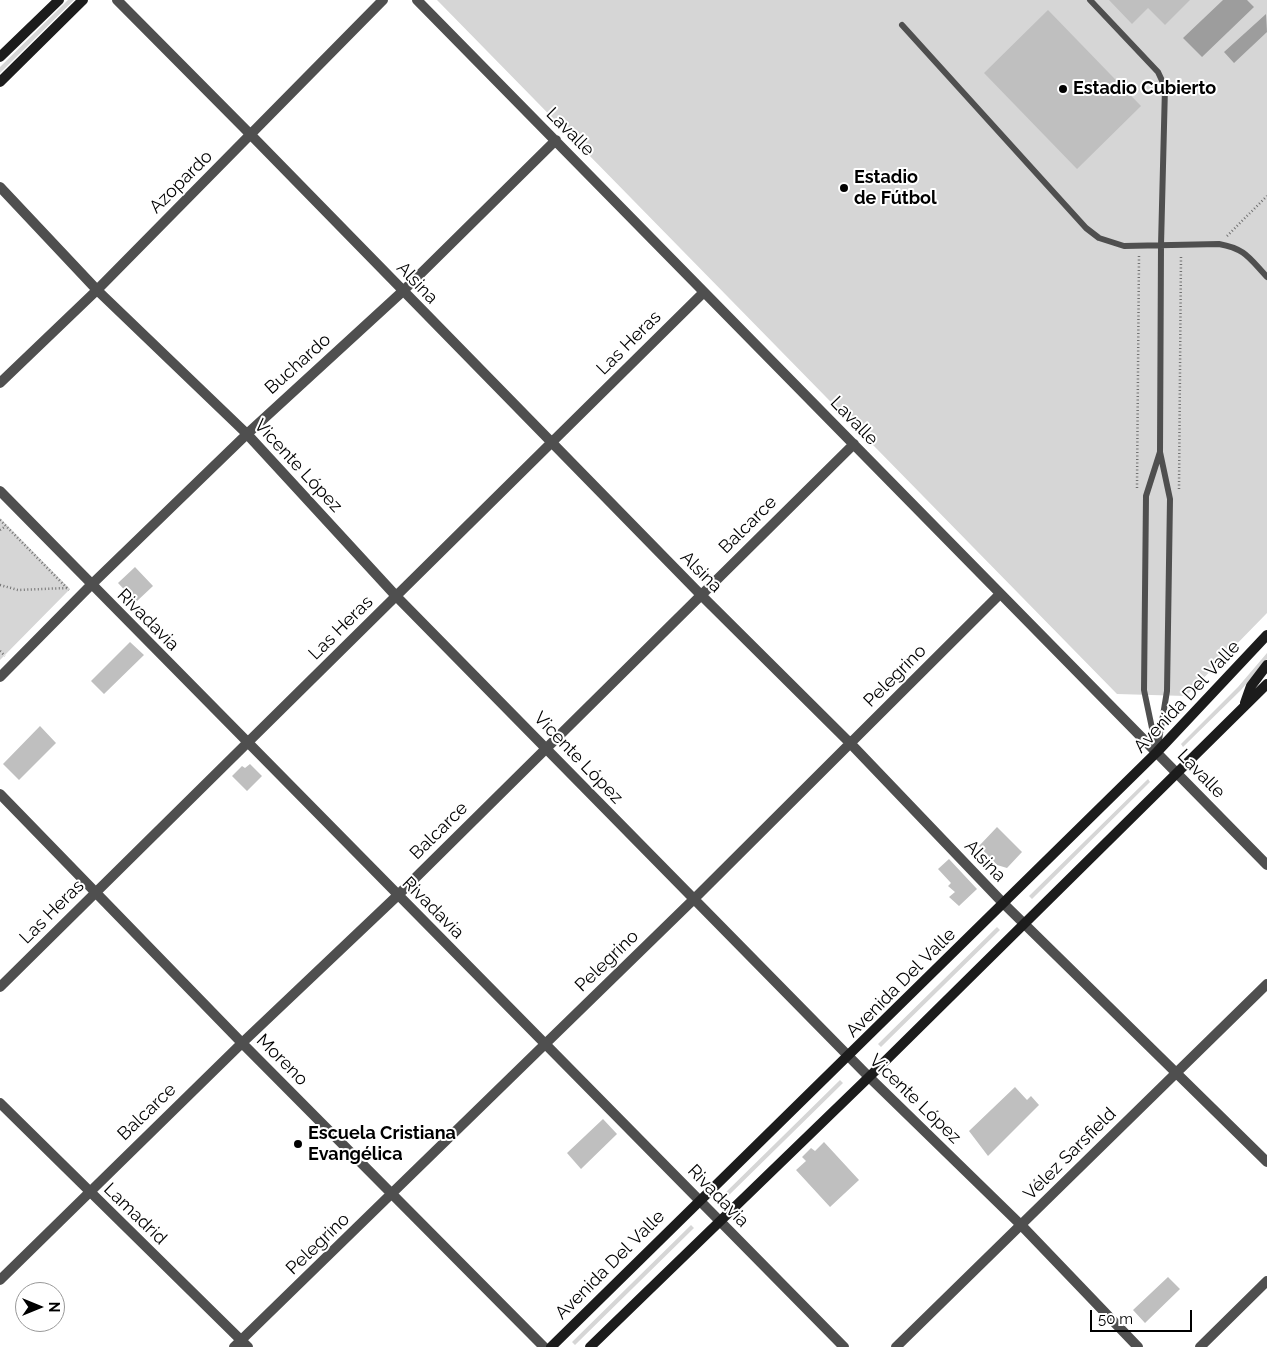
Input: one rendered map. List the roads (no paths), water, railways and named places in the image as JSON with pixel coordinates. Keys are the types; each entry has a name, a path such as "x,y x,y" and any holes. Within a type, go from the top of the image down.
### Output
{"main road":[{"path":"0,57 59,0"},
{"path":"0,82 83,0"},
{"name":"Avenida Del Valle","path":"551,1347 849,1057 1157,752 1267,635"},
{"name":"Avenida Del Valle","path":"590,1347 719,1220 869,1077 1244,706 1251,686 1267,665"},
{"path":"1244,706 1267,684"}],"street":[{"name":"Alsina","path":"116,0 251,135 701,595 850,743 1004,904 1267,1162"},
{"name":"Azopardo","path":"0,384 97,290 383,0"},
{"name":"Lavalle","path":"417,0 1267,865"},
{"name":"Buchardo","path":"0,677 90,585 247,434 403,292 556,140"},
{"name":"Vicente López","path":"0,187 97,290 247,434 396,596 849,1057 1022,1226 1138,1347"},
{"name":"Las Heras","path":"0,987 704,292"},
{"name":"Balcarce","path":"0,1280 242,1043 397,896 854,444"},
{"name":"Rivadavia","path":"0,491 90,585 844,1347"},
{"name":"Pelegrino","path":"241,1345 694,899 1000,594"},
{"name":"Moreno","path":"0,794 95,894 544,1347"},
{"name":"Vélez Sarsfield","path":"896,1347 1022,1226 1175,1072 1267,984"},
{"name":"Lamadrid","path":"0,1103 241,1345"},
{"path":"1200,1347 1267,1281"}],"lane":[{"path":"1090,0 1158,72 1165,87 1161,245 1160,452 1170,499 1167,691 1157,752"},
{"path":"902,25 1086,228 1100,238 1124,246 1219,244 1242,250 1267,277"},
{"path":"1157,752 1144,690 1146,496 1160,452"}],"place":[{"name":"Estadio Cubierto","path":"1063,89"},
{"name":"Estadio de Fútbol","path":"844,188"},
{"name":"Escuela Cristiana Evangélica","path":"298,1144"}]}
